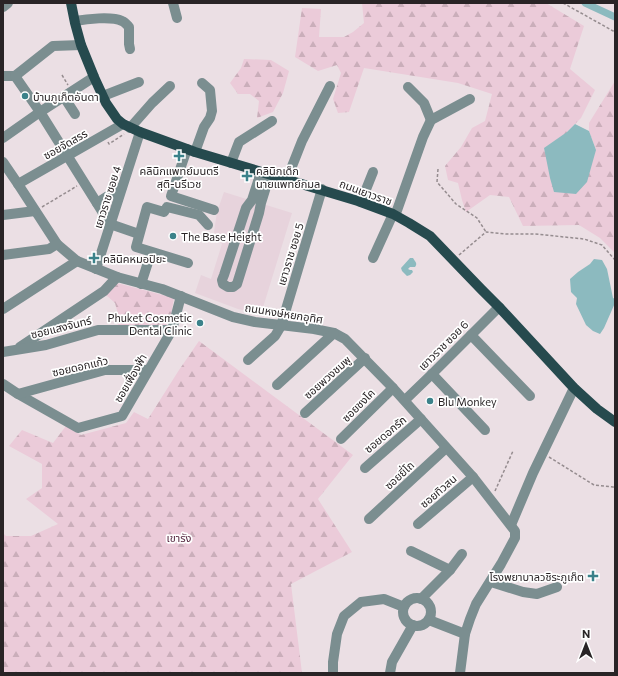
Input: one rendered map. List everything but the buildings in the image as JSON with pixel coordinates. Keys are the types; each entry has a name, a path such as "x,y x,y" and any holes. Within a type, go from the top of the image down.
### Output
{"main road":[{"path":"71,3 74,21 94,77 112,112 130,130"},
{"name":"ถนนเยาวราช","path":"130,130 231,163 362,202 409,223 430,236 499,307 574,388 597,409 615,422"}],"street":[{"path":"3,7 8,3"},
{"path":"173,3 176,18"},
{"path":"74,21 100,18 123,21 129,27 130,49"},
{"path":"3,76 15,76 53,46 82,45"},
{"path":"15,76 40,112 110,224 136,233"},
{"path":"3,138 94,77"},
{"path":"103,96 139,82"},
{"path":"202,83 210,90 212,111 210,118 191,150 171,196 214,210"},
{"path":"130,130 139,117 170,86"},
{"path":"287,179 302,141 330,86"},
{"path":"408,87 424,103 431,120"},
{"path":"68,94 75,114"},
{"path":"373,258 394,215 423,137 431,120 470,99"},
{"path":"231,163 239,142 272,121"},
{"name":"ซอยจัดสรร","path":"11,179 130,130"},
{"name":"เยาวราช ซอย 4","path":"96,269 122,187 130,130"},
{"name":"ถนนหงษ์หยกอุทิศ","path":"3,162 11,179 35,211 56,244 77,261 117,277 162,289 233,317 280,326 314,329 334,333 345,339 405,400 421,420 473,477 511,526"},
{"path":"362,202 373,172"},
{"path":"266,173 259,212 237,284 233,287 228,287 223,284 222,280 246,208 252,200 266,173"},
{"path":"97,203 122,187"},
{"name":"เยาวราช ซอย 5","path":"248,360 275,336 280,326 322,190"},
{"path":"188,263 136,247 148,207 164,212 167,206 199,215 208,225"},
{"path":"3,215 35,211"},
{"path":"241,224 254,228"},
{"path":"3,255 49,249 56,244"},
{"path":"141,284 151,252"},
{"path":"3,309 77,261"},
{"path":"17,349 104,291 117,277"},
{"name":"ซอยเฟื่องฟ้า","path":"3,384 78,428 122,416 172,330 181,296"},
{"name":"เยาวราช ซอย 6","path":"405,400 499,307"},
{"name":"ซอยแสงจันทร์","path":"3,352 46,345 98,330 172,330"},
{"path":"277,385 334,333"},
{"path":"471,335 530,396"},
{"name":"ซอยพวงชมพู","path":"305,413 365,358"},
{"name":"ซอยดอกแก้ว","path":"18,394 105,370 148,370"},
{"path":"432,374 485,430"},
{"name":"ซอยชงโค","path":"341,439 393,388"},
{"path":"460,673 466,634 476,604 491,582 515,538 515,531 511,526 542,453 574,388"},
{"name":"ซอยดอกรัก","path":"365,468 421,420"},
{"name":"ซอยยี่โถ","path":"369,519 446,448"},
{"name":"ซอยทิวสน","path":"418,524 473,477"},
{"path":"411,551 450,570"},
{"path":"421,599 450,570 462,554"},
{"path":"491,582 523,592 537,594 557,587"},
{"path":"333,673 337,634 344,616 361,602 384,599 404,607"},
{"path":"413,599 421,599 430,607 431,612 425,624 421,626 413,625 405,620 403,615 404,607 413,599"},
{"path":"428,620 466,634"},
{"path":"390,673 392,662 413,625"}],"path":[{"path":"563,3 615,32"},
{"path":"62,75 68,94"},
{"path":"109,144 130,130"},
{"path":"438,169 437,182 456,204 477,218 486,232"},
{"path":"35,211 84,182"},
{"path":"453,260 486,232 535,234 584,239 602,245 615,260"},
{"path":"491,500 513,452"},
{"path":"542,453 594,485 615,488"}],"shaded area":[{"path":"224,192 292,213 261,314 238,309 195,293 201,275 211,279 222,244 214,232 217,212"}],"green space":[{"path":"362,3 546,3 584,26 570,69 595,90 581,118 567,132 596,150 589,131 589,123 615,81 615,253 600,238 579,225 523,226 509,197 490,195 466,212 458,183 448,180 445,166 461,147 472,128 485,121 492,94 458,83 364,68 349,112 338,113 333,99 341,73 337,65 318,71 295,57 302,8 321,9 319,37 344,37 364,23"},
{"path":"244,59 271,60 289,71 283,93 273,112 257,118 259,101 250,94 238,94 230,83 241,68"},
{"path":"117,283 174,298 170,321 165,326 118,325 119,318 115,303 105,294"},
{"name":"เขารัง","path":"199,341 353,455 318,499 352,552 291,584 302,673 3,673 3,533 6,536 31,536 58,524 26,499 42,488 42,464 9,446 22,430 53,443 66,426 81,435 126,423 134,412 148,419"}],"water":[{"path":"575,124 589,131 596,150 587,182 576,194 554,192 544,148 567,132"},
{"path":"410,258 413,258 416,264 415,267 410,267 408,269 412,270 413,272 407,276 401,268"},
{"path":"594,259 602,260 607,269 613,298 615,299 615,303 600,334 593,331 586,325 576,304 577,298 571,292 570,279 590,264"}],"waterway":[{"path":"585,3 615,17"}],"place":[{"name":"บ้านภูเก็ตอันดา","path":"25,96"},
{"name":"คลินิกแพทย์มนตรี สุติ-นรีเวช","path":"179,156"},
{"name":"คลินิกเด็ก นายแพทย์กมล","path":"247,176"},
{"name":"The Base Height","path":"173,236"},
{"name":"คลินิคหมอปิยะ","path":"94,258"},
{"name":"Phuket Cosmetic Dental Clinic","path":"200,323"},
{"name":"Blu Monkey","path":"430,401"},
{"name":"โรงพยาบาลวชิระภูเก็ต","path":"593,576"}]}
